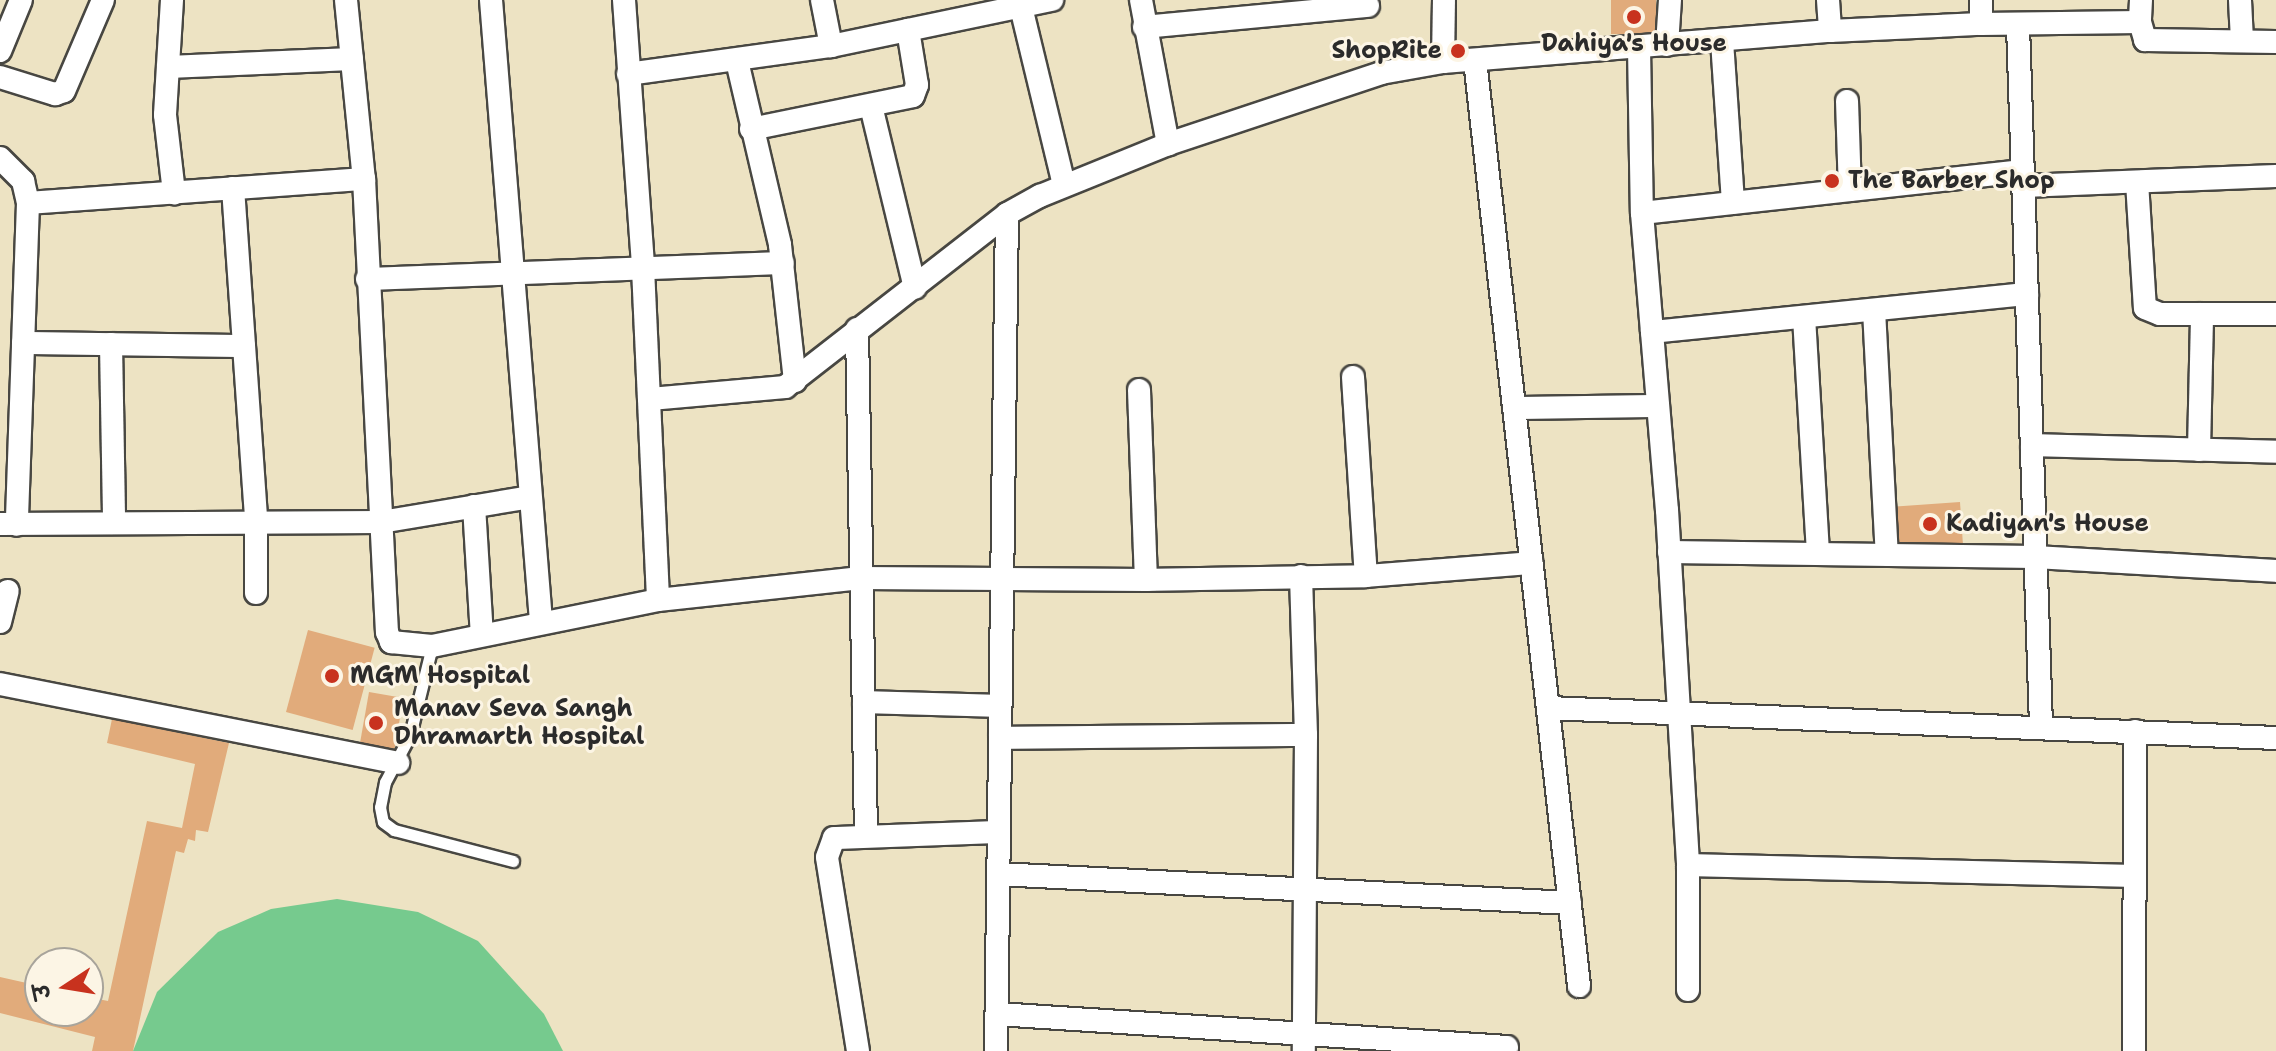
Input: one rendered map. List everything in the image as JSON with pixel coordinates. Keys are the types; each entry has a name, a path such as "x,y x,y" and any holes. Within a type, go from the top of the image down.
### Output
{"street":[{"path":"0,51 21,0"},
{"path":"0,77 55,94 64,91 103,0"},
{"path":"172,0 165,115 174,193"},
{"path":"346,0 364,179 388,638 396,643 432,646 658,600 861,578 1146,580 1366,576 1531,563"},
{"path":"491,0 541,622"},
{"path":"624,0 643,268 658,600"},
{"path":"822,0 831,46"},
{"path":"628,74 831,46 1007,6 1052,0"},
{"path":"1141,0 1168,144"},
{"path":"1443,62 1444,0"},
{"path":"1667,45 1670,0"},
{"path":"1828,0 1830,31"},
{"path":"1981,0 1981,24"},
{"path":"2240,0 2242,41"},
{"path":"1007,6 1064,185"},
{"path":"1144,27 1368,6"},
{"path":"650,399 770,391 795,381 857,329 915,288 1007,214 1064,185 1168,144 1381,73 1443,62 1830,31 2018,25 2141,11 2145,40 2276,42"},
{"path":"2018,25 2041,727"},
{"path":"751,129 906,99 916,92 908,30"},
{"path":"1722,41 1733,203"},
{"path":"1639,48 1642,213 1669,552 1688,865 1688,990"},
{"path":"168,67 352,59"},
{"path":"1475,60 1579,986"},
{"path":"737,61 783,263 795,381"},
{"path":"1847,101 1850,190"},
{"path":"871,106 915,288"},
{"path":"4,171 23,181 28,203 23,343 10,440 8,524 381,522 530,497"},
{"path":"1642,213 1850,190 2023,178 2137,182 2276,176"},
{"path":"28,203 364,179"},
{"path":"2137,182 2145,308 2160,314 2276,314"},
{"path":"233,188 256,521 256,593"},
{"path":"996,1051 1007,214"},
{"path":"367,279 783,263"},
{"path":"1652,332 2027,294"},
{"path":"1874,310 1887,555"},
{"path":"2199,450 2202,314"},
{"path":"1804,317 1818,554"},
{"path":"857,329 866,835"},
{"path":"23,343 244,346"},
{"path":"111,344 114,523"},
{"path":"1353,377 1366,576"},
{"path":"1139,390 1146,580"},
{"path":"1514,408 1658,406"},
{"path":"2032,445 2276,452"},
{"path":"474,506 482,635"},
{"path":"1669,552 2035,557 2276,571"},
{"path":"1301,576 1306,735 1304,1043"},
{"path":"0,622 8,591"},
{"path":"0,684 398,763"},
{"path":"864,702 1000,706"},
{"path":"1548,708 2276,738"},
{"path":"2134,1051 2135,731"},
{"path":"1000,738 1306,735"},
{"path":"858,1051 827,857 834,838 999,832"},
{"path":"1688,865 2134,876"},
{"path":"998,874 1570,903"},
{"path":"997,1014 1304,1043 1507,1047"}],"lane":[{"path":"432,646 410,735 398,763 385,782 380,807 387,827 513,861"}],"green space":[{"path":"337,899 418,912 478,941 544,1014 563,1051 133,1051 157,992 218,932 271,909"}],"building":[{"name":"Dahiya's House","path":"1611,0 1656,0 1656,34 1611,34"},
{"name":"Kadiyan's House","path":"1960,502 1963,545 1899,549 1896,506"},
{"path":"308,630 375,648 353,730 286,712"},
{"path":"369,692 403,698 393,758 358,752"},
{"path":"112,719 229,743 208,832 196,830 195,841 188,839 184,853 176,851 133,1051 92,1051 95,1037 55,1027 104,1027 104,1000 108,1001 147,821 182,828 195,764 107,743"},
{"path":"0,977 24,982 24,1019 0,1013"}],"place":[{"name":"Dahiya's House","path":"1634,17"},
{"name":"ShopRite","path":"1458,51"},
{"name":"The Barber Shop","path":"1832,181"},
{"name":"Kadiyan's House","path":"1930,524"},
{"name":"MGM Hospital","path":"332,676"},
{"name":"Manav Seva Sangh Dhramarth Hospital","path":"376,723"}]}
